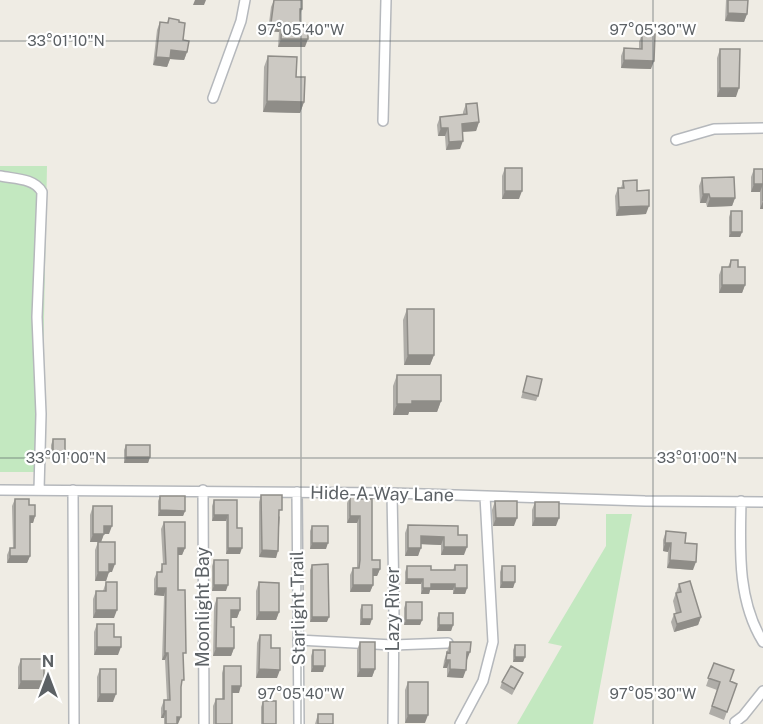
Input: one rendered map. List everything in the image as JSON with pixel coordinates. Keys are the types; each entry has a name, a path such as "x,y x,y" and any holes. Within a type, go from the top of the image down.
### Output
{"street":[{"path":"213,98 241,21 245,0"},
{"path":"383,121 386,0"},
{"path":"676,141 714,129 763,128"},
{"path":"0,176 27,180 39,186 42,192 37,317 41,414 39,490"},
{"name":"Hide-A-Way Lane","path":"0,490 203,490 763,502"},
{"path":"73,490 74,724"},
{"name":"Moonlight Bay","path":"203,490 204,724"},
{"name":"Starlight Trail","path":"297,492 299,724"},
{"name":"Lazy River","path":"392,493 393,724"},
{"path":"460,724 483,681 493,642 485,496"},
{"path":"741,501 741,567 746,604 754,628 763,642"},
{"path":"298,640 393,645 448,643"},
{"path":"735,722 743,716 763,691"}],"green space":[{"path":"0,166 47,166 41,472 0,472"},
{"path":"606,514 632,514 593,724 517,724 562,646 548,643 606,546"}],"building":[{"path":"274,0 302,0 300,25 308,25 308,39 281,39 282,23 271,23"},
{"path":"728,0 748,0 747,14 728,13"},
{"path":"169,18 185,23 183,40 189,41 187,52 171,50 170,58 156,57 160,22 168,23"},
{"path":"642,34 655,34 654,61 624,60 624,48 642,49"},
{"path":"720,49 740,49 739,88 720,88"},
{"path":"268,56 297,57 296,77 305,77 304,102 267,101"},
{"path":"477,103 479,122 462,124 463,141 449,142 448,128 441,128 440,117 467,114 466,104"},
{"path":"505,168 522,168 522,191 505,191"},
{"path":"754,169 763,169 763,184 754,184"},
{"path":"734,177 735,198 710,198 709,194 703,194 702,178"},
{"path":"637,180 637,191 649,190 649,206 619,207 618,188 624,188 623,181"},
{"path":"731,211 742,211 742,232 731,232"},
{"path":"731,260 738,260 738,267 745,267 745,285 722,285 722,267 730,267"},
{"path":"407,309 434,309 434,355 408,355"},
{"path":"397,375 441,375 441,401 412,401 412,404 397,404"},
{"path":"527,376 542,379 538,396 523,392"},
{"path":"53,439 65,439 65,458 53,458"},
{"path":"126,445 150,445 150,457 126,457"},
{"path":"261,495 282,495 282,510 279,510 278,551 262,550"},
{"path":"160,496 185,496 185,511 160,510"},
{"path":"350,496 372,499 372,560 380,560 380,569 373,569 373,585 353,585 353,568 359,568 360,560 360,516 350,516"},
{"path":"15,499 29,499 29,505 35,505 35,516 30,516 30,556 10,556 10,548 15,548"},
{"path":"214,500 237,500 237,528 242,528 242,548 228,548 228,515 214,515"},
{"path":"495,501 517,501 517,518 496,518"},
{"path":"535,502 559,502 559,518 535,518"},
{"path":"93,506 112,506 112,526 104,526 104,534 93,534"},
{"path":"164,522 185,522 185,548 178,548 178,590 185,590 186,653 183,653 184,680 182,680 181,687 181,717 177,717 177,724 166,724 166,711 164,711 164,700 170,700 168,653 165,653 166,588 157,588 157,572 162,572 162,564 166,564"},
{"path":"408,525 458,526 458,535 467,535 467,547 444,547 444,537 421,536 421,548 408,548"},
{"path":"312,526 328,526 328,543 312,543"},
{"path":"666,531 686,533 685,543 697,544 696,562 670,560 671,543 665,543"},
{"path":"98,542 115,542 115,564 109,564 109,572 98,572"},
{"path":"214,560 228,560 228,585 214,585"},
{"path":"328,564 329,617 312,617 312,565"},
{"path":"455,565 467,565 467,588 455,588 455,584 431,584 431,588 423,588 423,579 407,579 407,566 431,566 431,570 455,570"},
{"path":"502,566 515,566 515,582 502,582"},
{"path":"690,581 701,617 677,624 674,614 681,612 676,593 681,592 679,584"},
{"path":"106,582 117,582 117,610 96,610 96,591 106,591"},
{"path":"259,582 279,583 279,612 259,612"},
{"path":"217,598 240,598 240,610 231,610 234,648 216,648"},
{"path":"406,602 422,602 422,620 406,620"},
{"path":"362,605 372,605 372,619 362,619"},
{"path":"439,613 453,613 453,625 439,625"},
{"path":"97,624 114,624 114,637 121,637 121,647 97,647"},
{"path":"260,635 271,635 271,648 280,648 280,670 259,669"},
{"path":"360,642 375,642 375,669 360,669"},
{"path":"450,642 471,642 470,652 467,652 466,670 450,669 450,660 446,660 447,652 450,653"},
{"path":"515,645 525,645 525,657 515,657"},
{"path":"313,650 325,650 325,666 313,666"},
{"path":"21,659 44,659 44,681 21,681"},
{"path":"714,663 734,670 730,681 737,684 727,712 712,706 720,682 708,678"},
{"path":"224,666 241,666 241,686 232,686 232,724 216,724 216,699 224,699"},
{"path":"511,666 523,673 514,689 502,682"},
{"path":"100,669 116,669 116,694 100,694"},
{"path":"408,682 428,682 428,715 408,715"},
{"path":"263,701 276,701 276,724 263,724"},
{"path":"318,714 333,714 333,724 318,724"}]}
